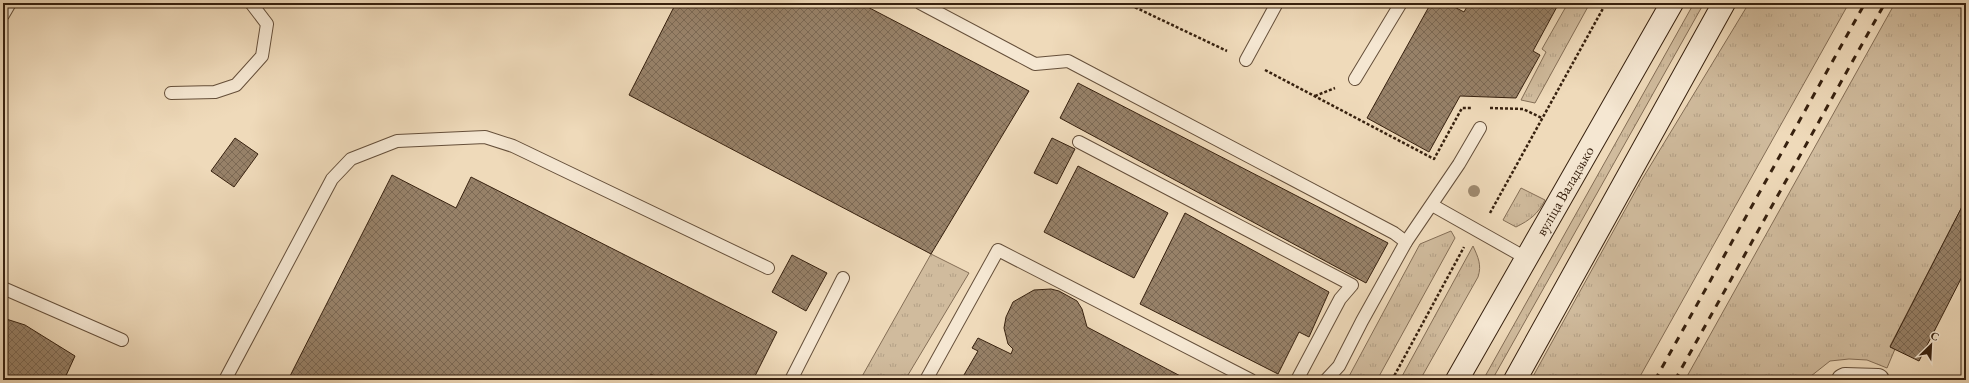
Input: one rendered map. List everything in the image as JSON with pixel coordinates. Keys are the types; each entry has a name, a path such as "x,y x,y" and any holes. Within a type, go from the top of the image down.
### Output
{"main road":[{"name":"вуліца Валадзько","path":"1457,380 1672,3"},
{"path":"1515,380 1724,3"},
{"path":"1842,380 1877,380"}],"lane":[{"path":"3,15 10,3"},
{"path":"171,93 215,92 236,85 262,56 267,24 251,3"},
{"path":"920,3 1034,64 1068,61 1387,230 1406,242"},
{"path":"1246,60 1277,3"},
{"path":"1355,79 1401,3"},
{"path":"1326,380 1339,366 1406,242 1460,164 1480,128"},
{"path":"225,380 332,179 351,159 397,141 485,136 513,146 768,268"},
{"path":"1078,142 1352,285 1340,299 1297,380"},
{"path":"1432,205 1526,258"},
{"path":"926,380 998,250 1251,380"},
{"path":"790,380 843,278"},
{"path":"3,288 122,340"}],"path":[{"path":"1392,380 1474,230 1489,215 1606,3"}],"green space":[{"path":"1568,3 1590,3 1535,103 1521,100 1546,52 1542,49"},
{"path":"1694,3 1704,3 1492,380 1483,380"},
{"path":"1749,3 1849,3 1638,380 1531,380 1641,181"},
{"path":"1895,3 1966,3 1966,199 1890,346 1895,349 1887,368 1867,360 1849,359 1830,361 1806,380 1685,380"},
{"path":"1521,188 1545,200 1533,216 1516,227 1503,220"},
{"path":"1451,231 1455,238 1377,380 1347,380 1420,244"},
{"path":"1473,246 1478,257 1478,277 1420,380 1400,380"},
{"path":"931,254 969,273 905,380 860,380"}],"building":[{"path":"676,3 860,3 1029,91 931,254 629,95"},
{"path":"1431,3 1447,3 1464,12 1469,3 1559,3 1533,51 1540,55 1516,98 1460,96 1429,152 1367,118"},
{"path":"1078,83 1388,243 1366,283 1060,118"},
{"path":"235,138 258,154 234,187 211,171"},
{"path":"1052,138 1075,149 1057,184 1034,173"},
{"path":"1078,166 1168,213 1134,278 1044,232"},
{"path":"392,175 456,208 471,177 777,332 753,380 662,380 651,374 648,380 288,380"},
{"path":"1966,199 1966,269 1919,361 1890,347"},
{"path":"1185,213 1329,292 1309,337 1299,332 1278,374 1140,304"},
{"path":"792,255 827,273 806,311 772,292"},
{"path":"1051,289 1059,291 1077,301 1082,309 1087,327 1188,380 961,380 978,351 972,348 978,338 1011,354 1013,349 1008,344 1004,328 1006,317 1013,302 1034,290"},
{"path":"3,318 25,325 75,356 64,380 3,380"}],"railway":[{"path":"1655,380 1865,3"},
{"path":"1675,380 1885,3"}]}
